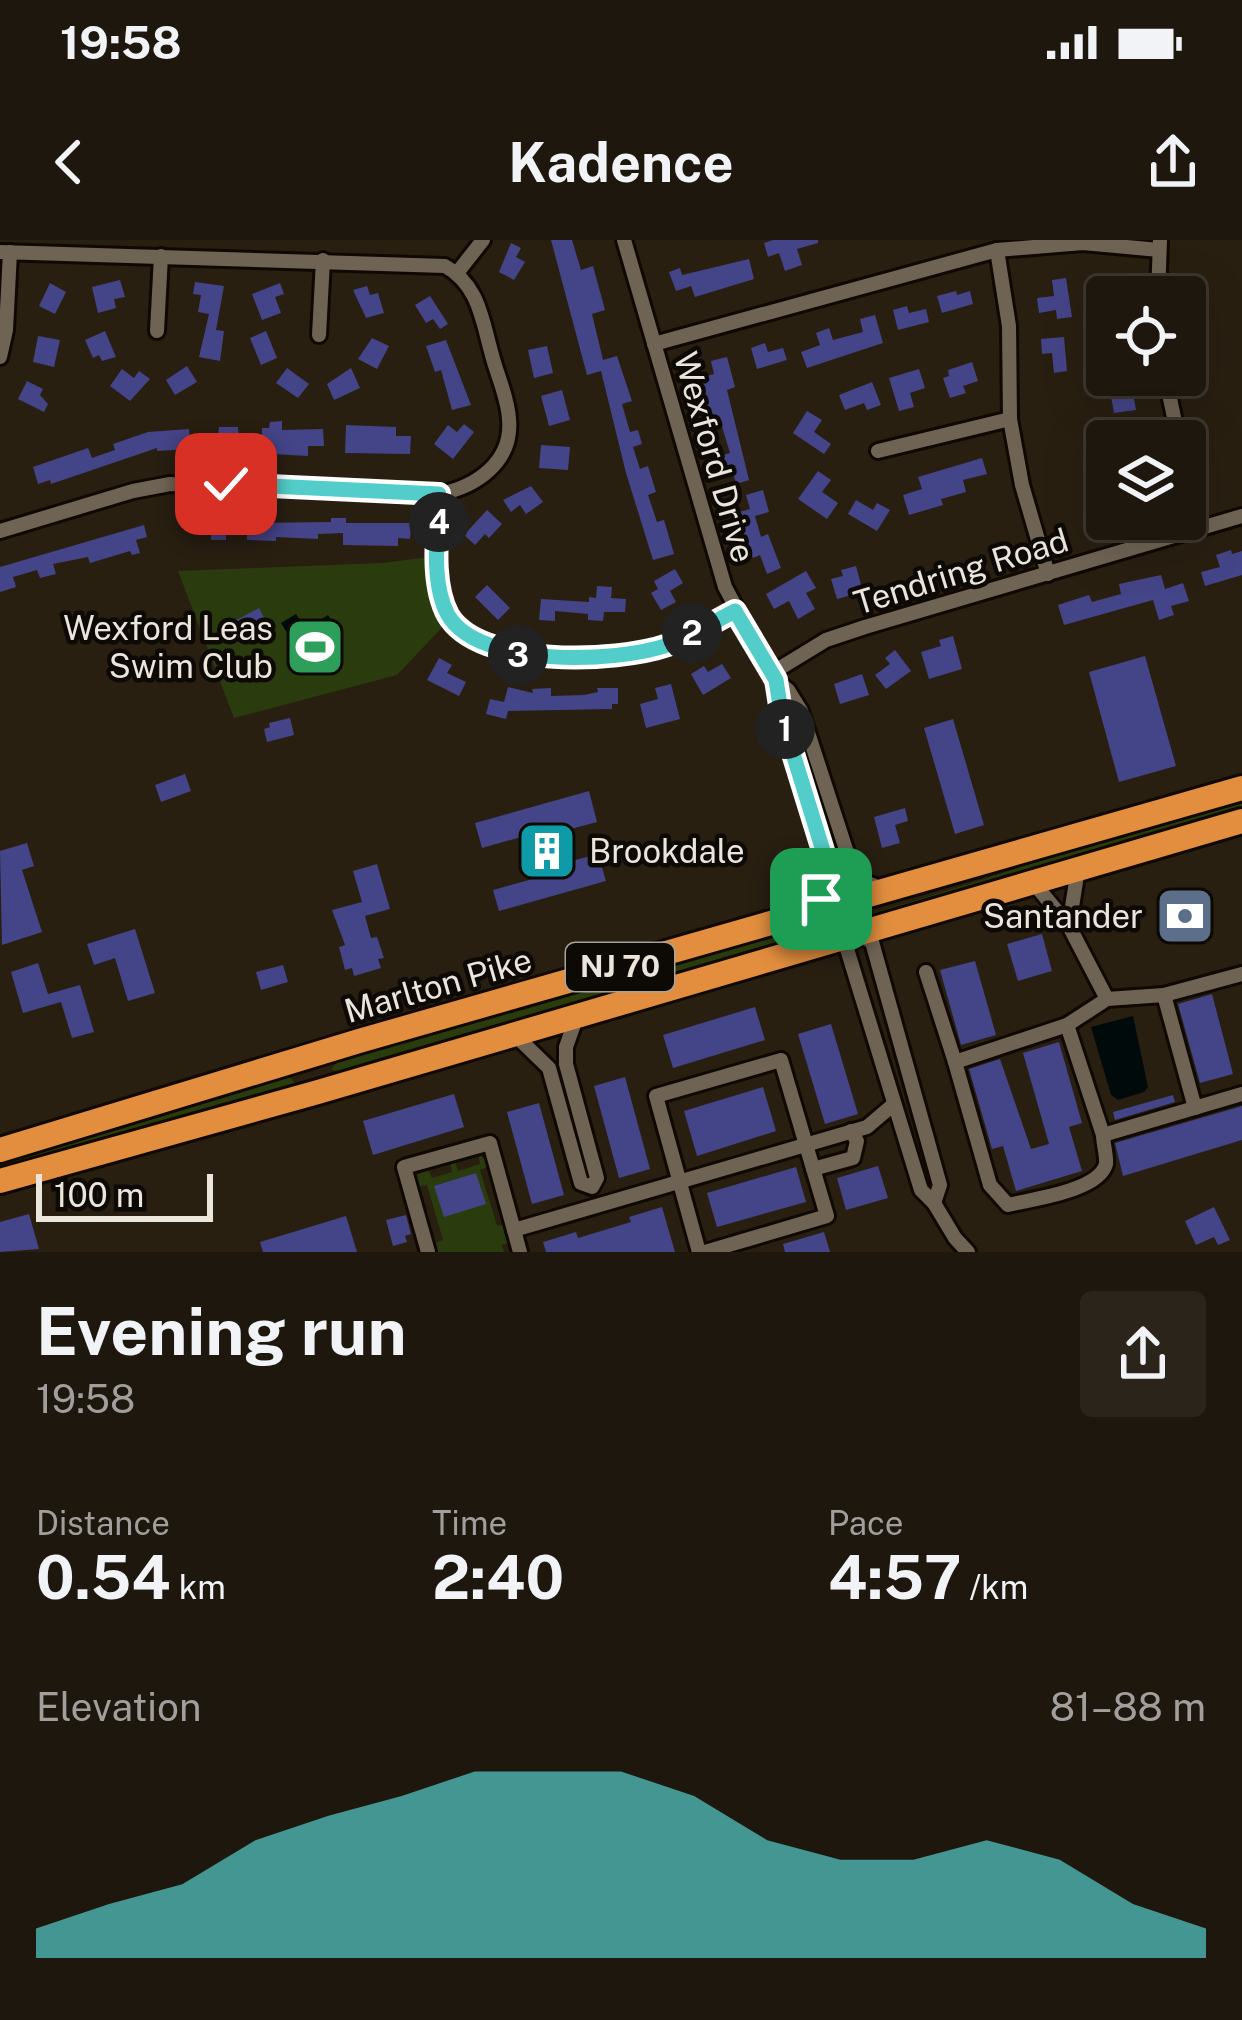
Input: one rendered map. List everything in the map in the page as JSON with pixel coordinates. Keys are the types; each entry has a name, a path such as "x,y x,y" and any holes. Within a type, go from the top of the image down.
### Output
{"highway":[{"name":"Marlton Pike","path":"0,1150 1242,788"},
{"name":"Marlton Pike","path":"0,1181 1242,821"},
{"path":"858,933 857,921 864,910 1066,849 1116,825"}],"street":[{"path":"457,273 483,240"},
{"name":"Wexford Drive","path":"624,240 709,540 735,611 774,677 801,711 853,871 860,880 884,890"},
{"path":"654,344 1027,245 1160,245 1159,276"},
{"path":"997,250 1009,326 1010,418 1022,485 1048,574"},
{"path":"0,357 6,329 5,252 431,263 457,273 476,298 509,418 507,442 484,477 463,489 439,494 170,484 0,531"},
{"path":"158,331 161,256"},
{"path":"319,335 323,260"},
{"path":"878,451 1010,418"},
{"path":"439,494 438,556 444,606 451,619 480,644 513,655 627,654 669,645 735,611"},
{"name":"Tendring Road","path":"1206,525 1242,517"},
{"name":"Tendring Road","path":"774,677 826,640 1157,540"},
{"name":"Wexford Drive","path":"774,677 829,870 826,890 812,910"},
{"path":"1069,926 1078,869"},
{"path":"1033,882 1069,926 1107,998"},
{"path":"934,1203 940,1185 872,942 858,933 847,949 921,1190 968,1252"},
{"path":"926,972 990,1185 1008,1205 1078,1188 1097,1177 1107,1162 1103,1135 1067,1025"},
{"path":"956,1062 1067,1025 1107,998 1163,995 1242,974"},
{"path":"1163,995 1195,1108"},
{"path":"577,1016 569,1030 566,1064 597,1178 592,1187 597,1206"},
{"path":"514,1034 549,1068 581,1183 592,1187"},
{"path":"781,1060 813,1169 827,1216 702,1252 656,1096 781,1060"},
{"path":"1103,1135 1242,1094"},
{"path":"514,1230 875,1124 895,1104"},
{"path":"813,1169 854,1158 858,1147 851,1131"},
{"path":"428,1252 404,1167 490,1143 520,1252"}],"green space":[{"name":"Wexford Leas Swim Club","path":"438,556 450,619 397,675 234,718 178,571 382,563"},
{"path":"788,690 847,858 871,887 813,910 829,880 777,700"},
{"path":"1242,797 1242,811 865,919 873,913"},
{"path":"827,921 828,930 340,1073 331,1069 341,1059"},
{"path":"282,1077 295,1084 0,1172 0,1158"},
{"path":"478,1154 489,1163 480,1170 497,1226 506,1224 511,1242 502,1245 504,1252 436,1252 434,1243 443,1240 427,1185 418,1187 417,1175 428,1169 432,1178 452,1172 450,1163 455,1161 458,1171 480,1164"}],"shaded area":[{"path":"296,614 306,629 328,615 342,637 303,658 281,623"},
{"path":"1133,1016 1148,1087 1118,1100 1111,1095 1091,1027"}],"building":[{"path":"551,240 572,240 581,270 593,266 605,310 592,314 603,360 617,356 632,401 622,404 630,432 638,430 642,444 633,447 640,469 648,466 656,492 648,495 657,522 664,520 674,554 653,560 601,371 587,375"},
{"path":"511,243 521,248 516,257 525,262 514,280 499,272"},
{"path":"764,243 818,243 797,249 802,265 785,271 779,253 768,257"},
{"path":"749,259 754,279 695,297 691,286 676,291 669,272 680,268 682,275"},
{"path":"1066,278 1072,317 1057,319 1056,310 1039,313 1037,298 1054,296 1052,280"},
{"path":"120,280 125,297 114,299 116,308 98,313 92,287"},
{"path":"195,282 224,286 216,330 224,331 220,361 199,357 209,314 198,312 201,295 193,294"},
{"path":"50,283 66,292 55,314 39,306"},
{"path":"280,283 284,294 275,297 281,313 262,320 252,294"},
{"path":"367,286 370,295 378,293 384,313 366,318 353,290"},
{"path":"956,291 957,295 970,291 973,304 942,313 937,296"},
{"path":"430,296 448,324 440,329 433,319 426,323 415,305"},
{"path":"907,306 909,313 926,309 929,322 898,330 893,310"},
{"path":"875,315 883,343 807,368 801,352 820,345 816,333 829,328 833,340 863,332 860,319"},
{"path":"105,331 116,357 102,361 99,355 93,358 85,340"},
{"path":"266,331 277,358 261,365 250,338"},
{"path":"38,336 60,340 54,367 33,362"},
{"path":"1064,337 1067,371 1054,373 1052,353 1042,354 1041,339"},
{"path":"372,338 389,346 377,369 358,359"},
{"path":"446,340 471,405 452,410 441,370 435,372 426,346"},
{"path":"765,343 768,352 783,348 787,360 757,369 751,348"},
{"path":"547,346 553,373 534,378 528,350"},
{"path":"727,357 735,387 727,390 749,480 736,484 732,469 724,472 719,456 730,453 720,420 712,422 699,378 714,374 711,361"},
{"path":"972,362 978,381 963,386 966,393 950,398 943,378 949,376 948,370"},
{"path":"187,366 197,382 175,395 166,380"},
{"path":"287,368 309,384 298,398 276,383"},
{"path":"351,368 360,388 334,400 327,384"},
{"path":"122,369 134,378 139,371 150,379 130,401 110,386"},
{"path":"919,369 925,388 910,393 914,407 899,411 889,378"},
{"path":"27,381 43,389 40,395 48,404 44,412 18,399"},
{"path":"872,382 881,405 867,410 864,403 845,410 839,395"},
{"path":"562,390 570,420 549,426 541,396"},
{"path":"1111,396 1133,396 1136,410 1114,413"},
{"path":"807,411 822,420 814,432 831,444 824,454 793,433"},
{"path":"282,421 282,430 323,429 324,446 308,446 308,456 216,451 219,427 238,427 239,442 262,441 262,428"},
{"path":"464,424 474,432 453,459 434,444 448,425 457,432"},
{"path":"346,425 396,427 396,436 411,436 410,454 345,453"},
{"path":"189,429 191,449 157,448 51,484 50,480 38,484 33,467 88,448 92,458 115,450 113,444 148,432"},
{"path":"541,445 570,447 568,470 539,468"},
{"path":"982,458 987,474 963,480 966,492 909,515 903,495 922,489 918,477"},
{"path":"818,471 831,480 822,492 838,503 827,519 798,499"},
{"path":"531,486 543,502 526,514 520,505 511,512 503,500"},
{"path":"763,490 769,512 755,516 761,537 768,534 781,568 767,574 760,555 753,558 736,513 750,509 746,495"},
{"path":"856,500 873,510 877,503 890,510 877,531 848,514"},
{"path":"487,510 502,524 475,545 464,535"},
{"path":"259,518 259,523 346,518 346,523 411,523 410,539 398,538 398,546 343,545 343,533 318,534 318,539 247,540 247,530 226,531 226,540 211,540 211,521"},
{"path":"144,525 147,537 136,540 140,553 130,551 90,563 88,557 53,564 56,574 40,578 37,570 13,577 16,587 0,592 0,567"},
{"path":"1231,550 1232,554 1242,551 1242,575 1205,586 1201,572 1220,567 1216,555"},
{"path":"856,566 863,592 837,599 831,579"},
{"path":"675,569 683,583 670,591 676,602 661,610 651,593 658,589 654,581"},
{"path":"806,571 816,588 806,593 815,609 798,619 789,601 774,609 766,594"},
{"path":"1161,575 1165,589 1183,583 1189,601 1171,606 1174,615 1159,620 1153,600 1064,625 1058,605 1089,595 1092,602 1121,594 1119,584"},
{"path":"487,585 510,608 498,620 475,597"},
{"path":"597,586 612,587 611,598 626,599 625,612 604,612 603,621 588,620 588,614 555,611 555,621 539,620 541,599 589,602 589,597 596,598"},
{"path":"259,608 269,628 240,644 229,624"},
{"path":"953,636 962,669 929,679 921,652"},
{"path":"895,650 911,671 886,689 875,675 890,664 885,658"},
{"path":"1145,656 1176,766 1119,782 1089,672"},
{"path":"439,658 452,665 447,673 466,682 459,696 427,680"},
{"path":"722,664 731,678 703,695 691,674 704,666 708,672"},
{"path":"862,674 869,695 840,704 834,684"},
{"path":"671,684 680,719 646,728 640,704 658,699 655,688"},
{"path":"508,687 533,693 532,689 551,688 551,696 618,688 618,704 612,704 612,709 508,711 506,719 486,714 490,699 504,702"},
{"path":"290,718 294,735 267,742 264,729 269,723"},
{"path":"953,719 984,825 955,834 924,728"},
{"path":"185,774 191,791 161,802 155,785"},
{"name":"Brookdale","path":"589,791 597,822 556,833 564,863 598,854 606,881 499,911 493,890 540,877 528,835 482,848 475,823"},
{"path":"905,808 908,821 895,825 900,843 882,848 874,817"},
{"path":"27,843 34,866 22,870 42,932 2,945 0,851"},
{"path":"377,864 390,909 365,916 371,938 377,937 384,958 378,959 381,968 354,976 352,968 345,970 339,947 345,945 332,910 362,902 353,871"},
{"name":"Santander","path":"1203,896 1211,923 1195,928 1198,939 1181,944 1178,934 1168,938 1159,910"},
{"path":"135,929 155,993 128,1001 115,958 94,965 87,944"},
{"path":"1042,934 1052,971 1018,981 1007,944"},
{"path":"975,961 996,1035 961,1045 940,970"},
{"path":"38,963 48,994 80,985 94,1032 72,1038 61,1002 23,1013 11,972"},
{"path":"283,965 288,982 261,990 256,972"},
{"path":"1212,994 1233,1074 1200,1083 1178,1004"},
{"path":"755,1007 765,1040 673,1068 663,1035"},
{"path":"831,1024 858,1114 825,1124 798,1034"},
{"path":"1059,1042 1082,1123 1069,1127 1082,1171 1016,1191 1003,1146 992,1149 969,1069 1000,1059 1031,1149 1049,1144 1023,1053"},
{"path":"625,1077 650,1169 619,1178 594,1086"},
{"path":"763,1087 776,1131 697,1156 684,1111"},
{"path":"454,1094 464,1127 373,1155 363,1121"},
{"path":"1173,1095 1175,1102 1115,1120 1113,1112"},
{"path":"539,1103 564,1195 532,1204 507,1112"},
{"path":"1242,1106 1242,1140 1123,1176 1115,1143"},
{"path":"878,1166 888,1198 846,1210 837,1178"},
{"path":"796,1167 806,1202 717,1227 707,1193"},
{"path":"476,1173 486,1204 444,1217 434,1186"},
{"path":"662,1207 675,1252 546,1252 543,1242 576,1232 578,1238"},
{"path":"1214,1207 1230,1240 1218,1245 1214,1237 1196,1245 1185,1221"},
{"path":"29,1214 39,1249 0,1252 0,1222"},
{"path":"406,1215 411,1234 405,1236 407,1242 393,1246 386,1220"},
{"path":"346,1216 357,1252 263,1252 260,1242"},
{"path":"824,1232 830,1252 785,1252 783,1244"}],"place":[{"name":"Wexford Leas Swim Club","path":"315,647"},
{"name":"Brookdale","path":"547,851"},
{"name":"Santander","path":"1185,916"}],"route":[{"path":"226,484 439,494 438,556 444,606 469,638 513,655 627,654 669,645 735,611 776,680 782,718 829,870 821,899"}]}
